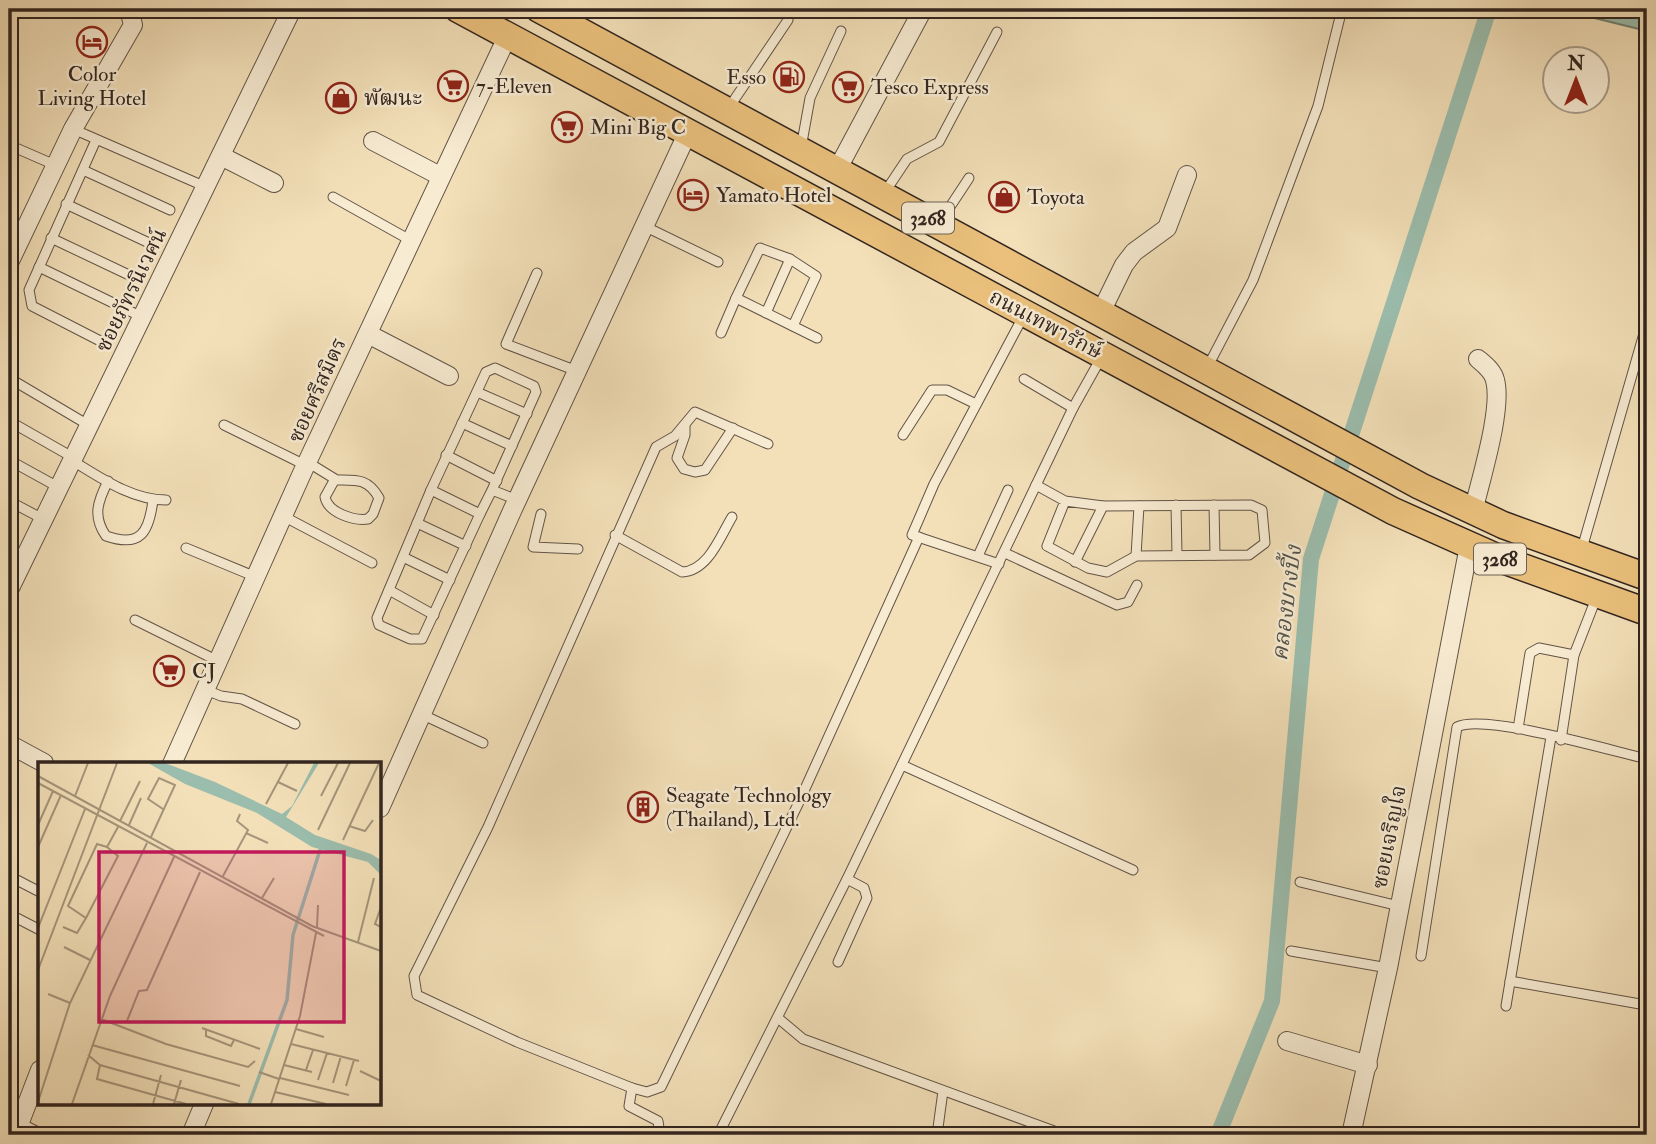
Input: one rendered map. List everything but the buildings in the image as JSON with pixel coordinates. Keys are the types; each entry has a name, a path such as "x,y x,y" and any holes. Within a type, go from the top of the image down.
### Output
{"main road":[{"name":"ถนนเทพารักษ์","path":"458,9 1357,493 1469,546 1647,612"},
{"name":"ถนนเทพารักษ์","path":"539,9 939,223 1371,460 1473,512 1647,578"},
{"path":"870,229 883,195"}],"street":[{"path":"9,263 73,129 132,25 130,13 124,9"},
{"name":"ซอยภัทรนิเวศน์","path":"9,590 144,318 292,9"},
{"path":"837,170 923,9"},
{"name":"ซอยศรีสมิตร","path":"173,762 410,240 508,36"},
{"path":"382,803 517,500 688,132"},
{"path":"373,141 440,176"},
{"path":"221,156 274,183"},
{"path":"1101,312 1124,265 1134,252 1167,228 1187,175"},
{"path":"368,334 449,376"},
{"path":"1473,512 1489,443 1497,388 1490,370 1478,359"},
{"name":"ซอยเจริญใจ","path":"1351,1135 1388,968 1469,546"},
{"path":"9,744 42,762"},
{"path":"1287,1041 1368,1065"},
{"path":"23,1133 38,1077"},
{"path":"191,1135 203,1106"}],"lane":[{"path":"1206,369 1253,280 1318,106 1340,17"},
{"path":"727,111 788,20"},
{"path":"800,150 810,98 841,31"},
{"path":"883,195 907,159 939,142 996,32"},
{"path":"73,129 206,187"},
{"path":"96,140 29,290 32,306 108,345"},
{"path":"9,145 55,165"},
{"path":"83,170 170,210"},
{"path":"939,223 969,178"},
{"path":"333,197 410,240"},
{"path":"66,204 147,242"},
{"path":"644,226 718,262"},
{"path":"51,237 129,275"},
{"path":"721,333 760,248 790,259 811,270 816,276 793,326"},
{"path":"766,313 790,259"},
{"path":"39,267 144,318"},
{"path":"537,273 506,344 577,371"},
{"path":"736,298 817,338"},
{"path":"999,564 912,535 976,404 1025,313"},
{"path":"1581,554 1647,323"},
{"path":"718,1135 848,879 1073,408 1103,355"},
{"path":"495,368 534,386 536,392 527,414 434,615 418,640 379,625 377,618 388,590 446,455 486,372 495,368"},
{"path":"9,378 90,426"},
{"path":"1024,379 1073,408"},
{"path":"903,435 932,390 947,390 976,404"},
{"path":"477,392 527,414"},
{"path":"768,444 695,412 675,436 656,447 614,535 488,827 414,976 417,995 517,1042 632,1088 647,1092 661,1087 799,802 919,537"},
{"path":"9,421 108,481 153,500 166,500"},
{"path":"462,424 512,446"},
{"path":"224,425 335,479 354,478 370,485 378,502 368,519 350,519 326,502 335,479"},
{"path":"685,425 685,435 677,458 684,469 695,472 705,470 733,428"},
{"path":"446,455 496,481"},
{"path":"9,460 58,487"},
{"path":"108,481 98,500 96,516 106,536 120,541 143,535 150,522 153,500"},
{"path":"1036,485 1065,501 1103,506 1251,505 1262,510 1265,543 1249,555 1136,556 1107,572 1075,562 1047,546 1065,501"},
{"path":"431,490 480,514"},
{"path":"492,490 517,500"},
{"path":"978,556 1008,490"},
{"path":"9,501 43,519"},
{"path":"1176,505 1177,555"},
{"path":"1214,505 1215,555"},
{"path":"1075,562 1103,506"},
{"path":"1136,556 1139,506"},
{"path":"541,514 533,547 578,549"},
{"path":"283,516 372,563"},
{"path":"614,535 682,572 690,571 701,567 732,517"},
{"path":"417,523 466,546"},
{"path":"186,548 256,577"},
{"path":"1004,552 1117,605 1128,602 1137,584"},
{"path":"402,557 450,580"},
{"path":"388,590 434,615"},
{"path":"1506,1006 1574,655 1598,594"},
{"path":"135,620 218,662"},
{"path":"1518,729 1530,653 1539,648 1574,655"},
{"path":"206,690 221,696 242,699 295,724"},
{"path":"421,714 483,743"},
{"path":"1421,956 1457,727 1463,724 1485,724 1518,729 1647,759"},
{"path":"902,765 1133,870"},
{"path":"9,876 38,891"},
{"path":"838,962 867,898 863,888 848,879"},
{"path":"1300,882 1399,906"},
{"path":"9,915 38,929"},
{"path":"1291,951 1388,968"},
{"path":"1510,981 1640,1004"},
{"path":"778,1018 803,1040 1065,1135"},
{"path":"632,1088 629,1106 658,1121 662,1128 660,1135"},
{"path":"937,1135 943,1091"}],"shaded area":[{"path":"1561,9 1647,9 1647,31 1566,11"}],"waterway":[{"name":"คลองบางปิ้ง","path":"1218,1135 1272,1001 1311,559 1489,9"}],"place":[{"name":"Color Living Hotel","path":"92,42"},
{"name":"Esso","path":"789,77"},
{"name":"7-Eleven","path":"453,86"},
{"name":"Tesco Express","path":"848,87"},
{"name":"พัฒนะ","path":"341,98"},
{"name":"Mini Big C","path":"567,127"},
{"name":"Yamato Hotel","path":"693,195"},
{"name":"Toyota","path":"1004,197"},
{"name":"CJ","path":"169,671"},
{"name":"Seagate Technology (Thailand), Ltd.","path":"643,807"}]}
